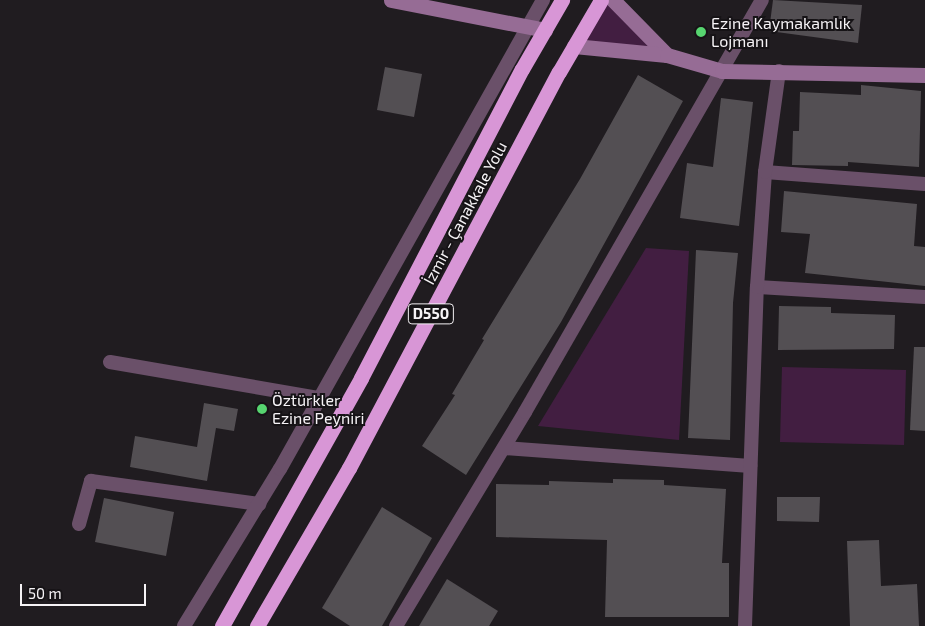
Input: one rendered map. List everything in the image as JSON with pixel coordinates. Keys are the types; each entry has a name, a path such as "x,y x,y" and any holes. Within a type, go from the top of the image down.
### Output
{"highway":[{"name":"İzmir - Çanakkale Yolu","path":"222,626 361,378 562,0"},
{"name":"İzmir - Çanakkale Yolu","path":"257,626 349,468 574,46 602,0"}],"main road":[{"path":"391,0 433,3 545,30"},
{"path":"612,0 667,54"},
{"path":"574,46 667,54 722,70 925,75"}],"street":[{"path":"184,626 259,504 542,0"},
{"path":"396,626 504,448 762,0"},
{"path":"745,626 757,287 766,172 778,71"},
{"path":"766,172 925,184"},
{"path":"757,287 925,298"},
{"path":"110,362 318,398"},
{"path":"504,448 750,466"},
{"path":"79,524 91,481 259,504"}],"shaded area":[{"path":"601,0 613,0 667,55 574,46"},
{"path":"646,248 689,251 679,440 538,426"},
{"path":"782,367 906,370 904,445 780,442"}],"building":[{"path":"773,0 862,5 858,43 769,31"},
{"path":"385,67 422,74 414,117 377,110"},
{"path":"638,75 683,101 561,322 466,475 422,446 455,395 452,394 484,340 482,339 580,179"},
{"path":"861,85 921,91 919,167 848,162 848,166 792,165 793,131 799,131 800,92 861,95"},
{"path":"721,98 753,102 739,226 680,218 687,163 713,167"},
{"path":"784,191 917,204 914,246 925,247 925,286 805,273 810,234 781,232"},
{"path":"696,250 738,253 733,303 730,440 688,438"},
{"path":"779,306 831,307 831,313 895,315 894,349 778,350"},
{"path":"914,347 925,347 925,431 910,430"},
{"path":"204,403 238,409 234,431 216,428 207,481 130,467 135,436 197,447"},
{"path":"613,479 664,480 664,485 726,489 722,563 729,563 729,617 605,617 607,540 496,537 496,484 549,485 549,481 613,483"},
{"path":"777,497 820,497 819,522 777,521"},
{"path":"104,498 174,512 166,556 95,542"},
{"path":"382,507 432,538 382,626 350,626 322,608"},
{"path":"879,540 881,586 917,584 919,626 850,626 847,541"},
{"path":"447,579 498,611 489,626 419,626"}],"place":[{"name":"Ezine Kaymakamlık Lojmanı","path":"701,32"},
{"name":"Öztürkler Ezine Peyniri","path":"262,409"}]}
